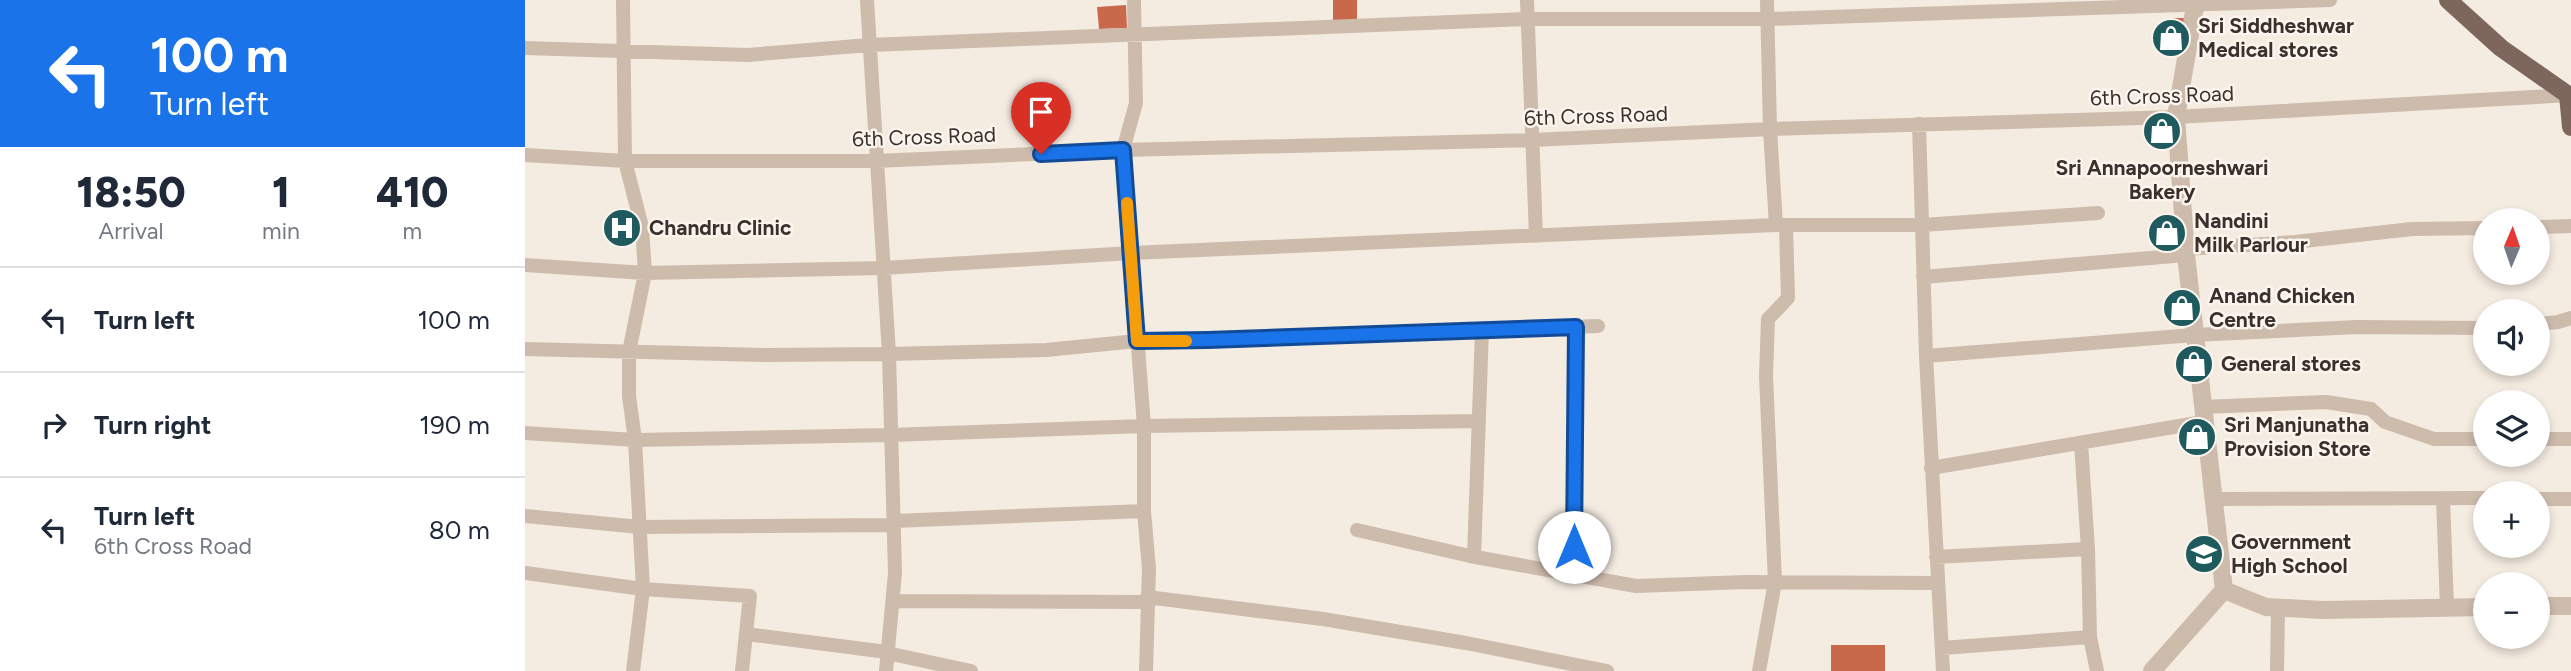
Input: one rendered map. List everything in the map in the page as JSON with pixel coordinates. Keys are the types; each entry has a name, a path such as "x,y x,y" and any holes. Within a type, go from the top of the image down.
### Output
{"main road":[{"path":"2448,0 2501,48 2569,95 2571,127"}],"street":[{"path":"623,0 625,161 642,227 645,273 629,352 629,396 635,440 643,589 633,671"},
{"path":"867,0 889,354 895,573 886,671"},
{"path":"1134,0 1136,103 1123,150 1144,426 1143,511 1149,569 1146,671"},
{"path":"1527,0 1536,236"},
{"path":"1759,671 1775,582 1766,376 1768,319 1788,298 1770,129 1767,0"},
{"path":"525,48 748,55 869,45 1528,19 1768,19 2330,0"},
{"path":"2152,671 2224,590 2202,415 2176,117 2194,3"},
{"name":"6th Cross Road","path":"525,155 625,161 876,161 1123,150 1532,140 1770,129 2176,117 2569,95"},
{"path":"1919,124 1926,356 1943,671"},
{"path":"525,265 645,273 883,268 1131,253 1781,225 1922,225 2098,213"},
{"path":"2550,227 2571,226"},
{"path":"1923,277 2412,229 2473,228"},
{"path":"2550,323 2571,318"},
{"path":"525,349 889,354 1046,350 1137,341 1598,326"},
{"path":"1574,575 1576,327"},
{"path":"1926,356 2194,335 2357,327 2473,328"},
{"path":"1474,557 1482,330"},
{"path":"1931,468 2081,443 2202,415 2326,402 2371,409 2385,422 2434,439 2473,439"},
{"path":"525,433 635,440 1144,426 1479,421"},
{"path":"2550,439 2571,439"},
{"path":"2081,443 2090,637 2097,671"},
{"path":"2443,498 2447,608"},
{"path":"2213,499 2473,498"},
{"path":"2550,499 2571,499"},
{"path":"525,516 640,527 893,523 1143,511"},
{"path":"1357,530 1474,557 1636,586 1775,582 1937,583"},
{"path":"1936,557 2088,549"},
{"path":"525,573 643,589 750,596 742,671"},
{"path":"2224,590 2266,607 2278,608 2323,610 2473,607"},
{"path":"893,601 1147,599 1323,619 1466,643 1607,671"},
{"path":"2550,606 2571,606"},
{"path":"2277,671 2278,608"},
{"path":"746,634 887,652 971,671"},
{"path":"1942,648 2090,637"}],"building":[{"path":"1333,0 1357,0 1357,23 1333,22"},
{"path":"1126,5 1127,28 1099,29 1097,7"},
{"path":"2169,18 2187,18 2186,44 2168,44"},
{"path":"611,223 636,225 635,241 610,239"},
{"path":"1831,645 1885,645 1885,671 1831,671"}],"slow traffic":[{"path":"1127,203 1137,341 1186,341"}],"place":[{"name":"Sri Siddheshwar Medical stores","path":"2171,38"},
{"name":"Sri Annapoorneshwari Bakery","path":"2162,131"},
{"name":"Chandru Clinic","path":"622,228"},
{"name":"Nandini Milk Parlour","path":"2167,233"},
{"name":"Anand Chicken Centre","path":"2182,308"},
{"name":"General stores","path":"2194,364"},
{"name":"Sri Manjunatha Provision Store","path":"2197,437"},
{"name":"Government High School","path":"2204,554"}],"route":[{"path":"1041,154 1123,150 1137,341 1576,327 1574,547"}]}
